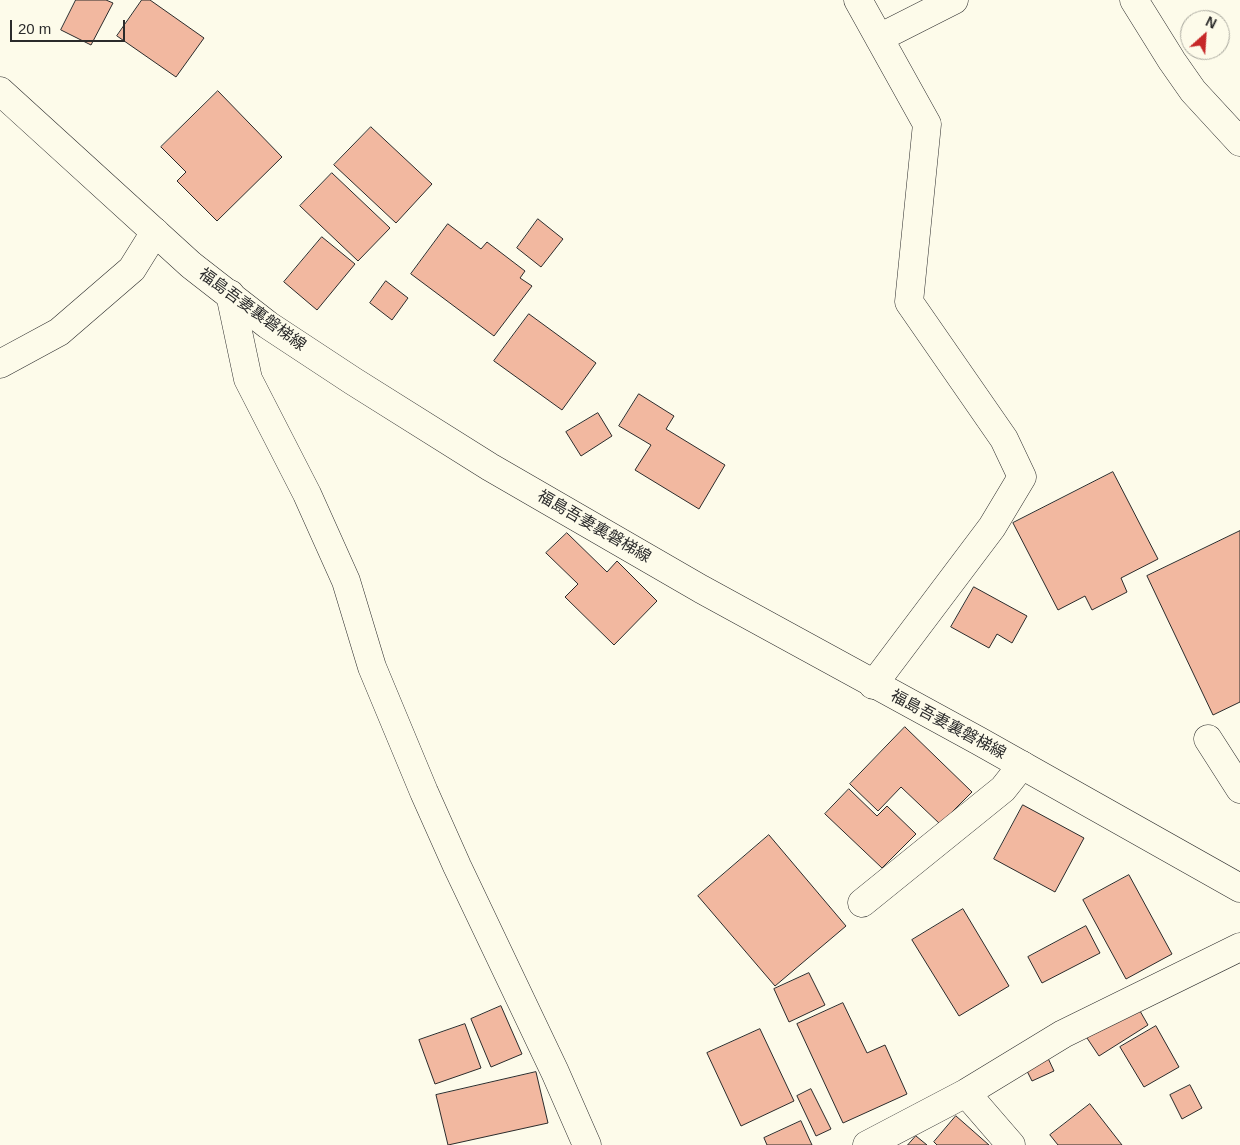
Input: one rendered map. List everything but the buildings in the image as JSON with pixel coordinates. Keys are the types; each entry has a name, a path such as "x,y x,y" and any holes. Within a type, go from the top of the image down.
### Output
{"street":[{"path":"858,0 926,124 909,302 1004,439 1022,478 992,527 873,685"},
{"path":"879,38 954,0"},
{"path":"1134,0 1193,91 1240,142"},
{"name":"福島吾妻裏磐梯線","path":"0,91 191,265 268,324 353,382 490,467 701,589 1022,765 1240,888"},
{"path":"0,364 59,332 132,269 155,232"},
{"path":"230,294 248,378 307,494 346,580 372,667 424,792 456,866 555,1072 587,1145"},
{"path":"1208,739 1240,789"},
{"path":"862,903 1003,789 1022,765"},
{"path":"867,1145 966,1094 1063,1034 1240,947"},
{"path":"966,1094 1011,1145"}]}
